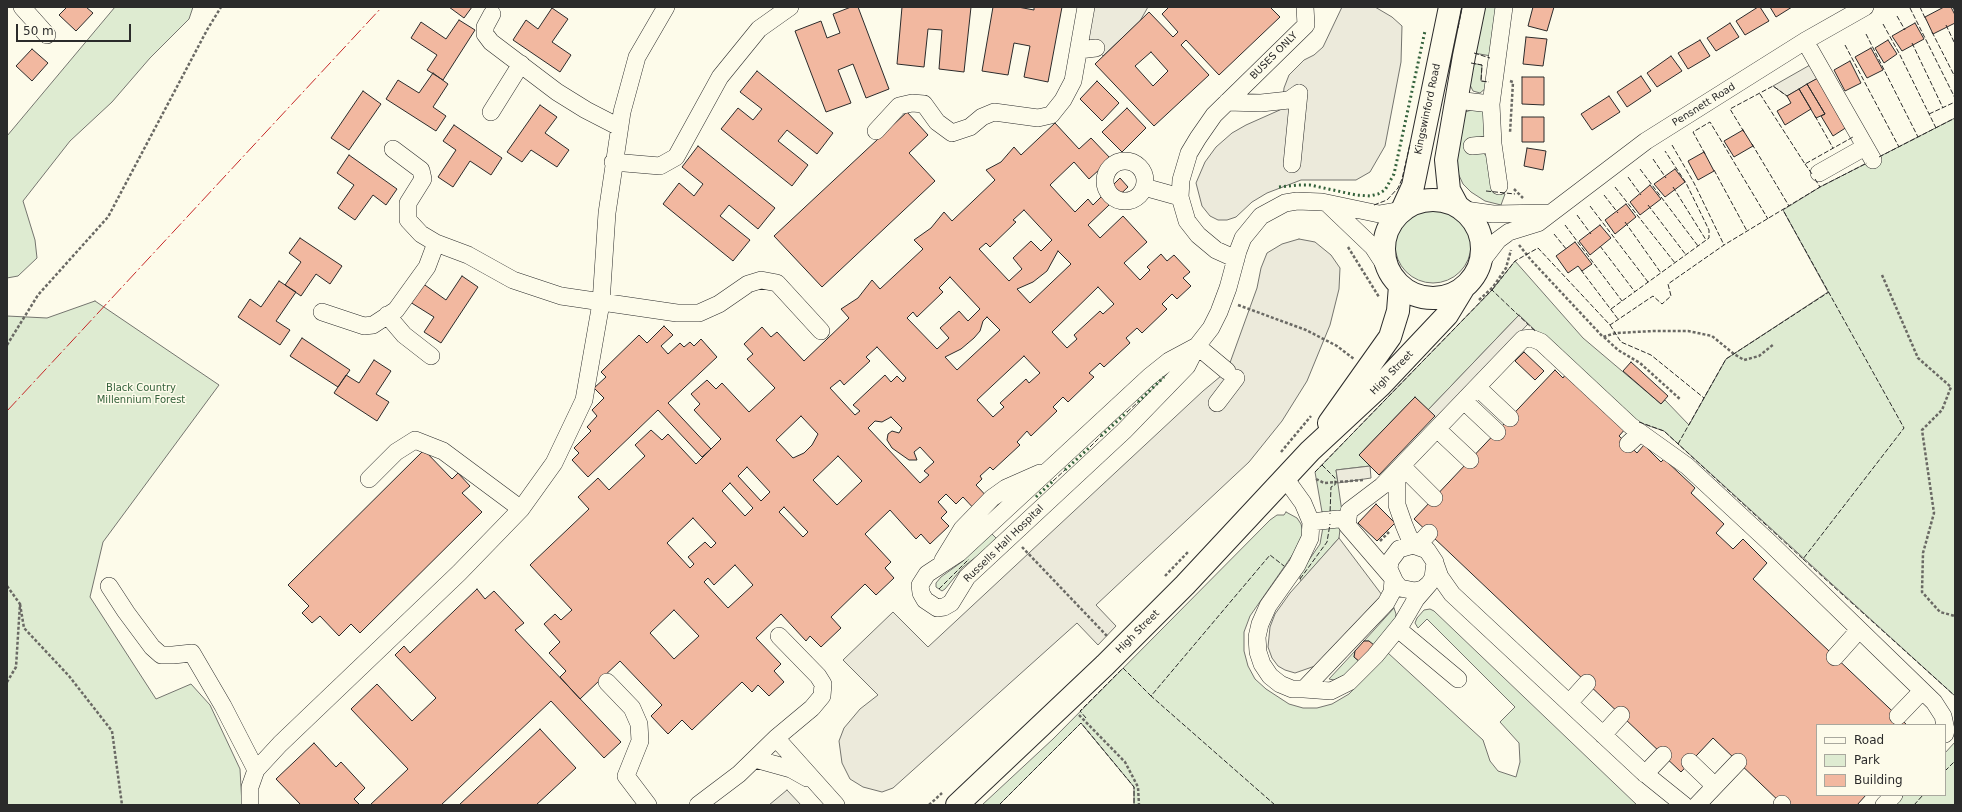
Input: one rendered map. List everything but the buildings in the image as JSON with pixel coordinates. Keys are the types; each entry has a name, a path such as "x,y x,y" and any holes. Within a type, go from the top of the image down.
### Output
{"main road":[{"name":"Kingswinford Road","path":"1402,210 1413,186 1450,7"},
{"path":"1461,208 1441,200 1425,200 1413,203 1402,210 1393,220 1384,241 1385,259 1396,281 1411,293 1432,298 1453,294 1464,287 1475,275 1481,262 1483,247 1482,237 1473,219 1461,208 1449,190 1446,160 1474,7"},
{"name":"High Street","path":"1310,450 1351,390 1366,372 1390,337 1398,311 1396,281"},
{"name":"High Street","path":"952,797 1043,725 1180,590 1310,450 1380,386 1447,315 1464,287"}],"street":[{"path":"22,7 47,35"},
{"path":"250,805 250,787 256,770 280,744 459,573 521,509 554,464 584,400 601,303 607,213 619,127 637,57 666,7"},
{"path":"613,162 660,166 676,157 720,77 759,29 790,7"},
{"path":"876,131 899,106 912,103 924,104 937,122 952,133 970,127 982,117 994,112 1038,118 1051,115 1063,100 1073,81 1086,7"},
{"name":"BUSES ONLY","path":"1180,197 1181,180 1189,153 1214,115 1306,25 1305,7"},
{"path":"1438,7 1444,31"},
{"path":"1499,186 1493,144 1491,104 1504,7"},
{"name":"Pensnett Road","path":"1481,262 1498,240 1514,231 1538,223 1646,141 1805,42 1865,7"},
{"path":"492,14 485,27 485,34 500,49 558,92 586,110 619,127"},
{"path":"1805,42 1869,154 1818,173"},
{"path":"1079,50 1096,48"},
{"path":"491,112 521,64"},
{"path":"1227,102 1261,103 1289,100 1299,93 1297,127 1292,164"},
{"path":"1456,100 1491,104"},
{"path":"1472,146 1493,144"},
{"path":"393,149 421,170 422,179 408,203 408,220 421,234 436,243 468,255 513,280 561,296 677,313 699,313 719,304 748,284 761,280 777,284 822,331"},
{"path":"1144,187 1180,197 1187,221 1198,234 1216,250 1236,259"},
{"name":"Russells Hall Hospital","path":"1197,346 1169,362 1149,377 959,553 927,574 920,585 924,600 937,608 944,607 951,603 967,577 1155,400 1187,366 1197,346 1211,328 1224,300 1243,238 1261,216 1285,203 1297,200 1310,201 1379,214 1402,210"},
{"path":"1329,205 1373,247 1396,281"},
{"path":"1461,208 1493,214 1550,213"},
{"path":"322,312 364,326 373,324 396,310 427,267 436,243"},
{"path":"387,315 404,334 431,356"},
{"path":"1311,522 1345,518 1382,486 1402,466 1523,339 1531,338 1541,342 1634,438 1684,470 1859,630 1934,702 1943,716 1945,724"},
{"path":"1197,346 1232,374 1217,403"},
{"path":"1477,387 1510,418"},
{"path":"1464,401 1496,432"},
{"path":"1437,429 1470,460"},
{"path":"369,479 396,452 415,440 443,451 521,509"},
{"path":"1402,466 1434,498"},
{"path":"1402,466 1397,480 1397,506 1409,537 1417,546"},
{"path":"1285,478 1303,503 1311,522 1310,538 1305,550 1268,606 1260,624 1257,637 1258,652 1262,664 1270,676 1280,684 1292,689 1331,691 1349,682 1375,656 1398,629 1416,599 1433,578 1435,562"},
{"path":"1345,518 1364,546 1400,588 1407,590 1423,589 1429,584"},
{"path":"1417,546 1429,533"},
{"path":"1304,689 1386,604 1392,592 1390,561 1394,555 1406,546 1417,546 1426,550 1435,562 1440,577 1452,594 1645,774 1684,805"},
{"path":"109,586 126,612 152,646 161,654 173,655 192,652 223,706 256,770"},
{"path":"1407,615 1428,596 1444,592 1452,594"},
{"path":"1398,629 1458,679"},
{"path":"1835,657 1859,630"},
{"path":"698,805 739,774 776,738 812,708 822,696 823,684 818,676 779,636"},
{"path":"607,682 632,708 639,724 640,740 626,776 648,805"},
{"path":"1569,703 1587,683"},
{"path":"1898,716 1922,691"},
{"path":"1603,735 1621,715"},
{"path":"776,738 836,805"},
{"path":"1645,774 1663,755"},
{"path":"755,759 791,768 821,788"},
{"path":"1690,762 1715,786"},
{"path":"1697,805 1738,762"},
{"path":"1884,805 1893,796"}],"path":[{"path":"7,345 38,296 108,217 207,30 221,7"},
{"path":"1514,231 1519,246 1594,329 1618,350 1640,363 1681,400"},
{"path":"1348,246 1378,293 1380,299"},
{"path":"1882,275 1918,358 1951,387 1942,410 1922,430 1934,513 1923,553 1922,592 1940,612 1955,616"},
{"path":"1224,300 1306,330 1337,346 1355,360"},
{"path":"1603,337 1616,333 1654,330 1688,331 1712,336 1744,360 1759,356 1774,344"},
{"path":"1351,366 1359,353"},
{"path":"1278,456 1315,411"},
{"path":"1364,546 1373,540 1377,544 1398,522 1403,523"},
{"path":"1011,536 1107,636"},
{"path":"1162,580 1189,552"},
{"path":"7,586 20,604 24,628 69,676 112,731 122,805"},
{"path":"7,682 16,667 20,604"},
{"path":"1102,641 1112,631"},
{"path":"1077,713 1125,762 1138,787 1139,805"},
{"path":"929,805 952,797"}],"green space":[{"path":"115,7 193,7 189,19 150,58 112,102 70,141 23,201 35,240 37,258 18,276 7,278 7,136"},
{"path":"1482,7 1497,7 1491,56 1474,53"},
{"path":"1471,63 1482,65 1481,81 1489,82 1486,88 1480,93 1473,91 1469,83"},
{"path":"1475,109 1483,111 1490,119 1482,152 1489,158 1494,192 1505,194 1501,205 1485,201 1471,192 1463,184 1455,165 1465,112"},
{"path":"1955,118 1955,696 1664,431 1629,419 1519,315 1428,410 1415,397 1359,455 1370,466 1336,470 1342,512 1330,514 1322,512 1315,472 1492,290 1515,261 1583,338 1661,404 1665,400 1689,425 1726,359 1828,292 1783,210 1820,187"},
{"path":"1433,207 1448,210 1460,218 1468,230 1471,245 1468,260 1460,272 1448,280 1433,283 1418,280 1406,272 1398,260 1395,245 1398,230 1406,218 1418,210"},
{"name":"Black Country Millennium Forest","path":"95,301 219,385 103,542 90,597 156,699 191,684 210,705 240,769 242,805 7,805 7,316 47,318"},
{"path":"1286,512 1297,518 1301,524 1303,532 1298,547 1250,616 1244,632 1244,651 1248,666 1255,679 1266,689 1289,704 1303,708 1317,708 1332,704 1349,694 1388,653 1483,740 1490,761 1498,771 1516,777 1520,762 1519,743 1500,722 1515,707 1427,619 1418,628 1415,623 1417,618 1424,610 1430,609 1434,611 1637,805 1134,805 1134,787 1081,723 999,805 982,805 1053,739 1270,520 1277,515 1284,515"},
{"path":"1335,525 1340,529 1339,538 1301,581 1300,573 1320,544 1323,527"},
{"path":"989,531 998,540 963,567 945,589 942,591 936,587 936,583 941,577 963,561"},
{"path":"1394,608 1396,614 1395,623 1373,645 1369,641 1364,641"},
{"path":"1355,651 1354,657 1360,662 1350,673 1334,680 1329,679"},
{"path":"1955,742 1955,805 1894,805 1903,796 1946,796 1946,752"}],"shaded area":[{"path":"1094,7 1148,7 1140,21 1103,56 1087,38"},
{"path":"1342,7 1375,7 1392,17 1402,26 1401,62 1385,146 1370,172 1356,180 1301,180 1267,193 1252,202 1236,217 1227,220 1218,220 1210,216 1202,206 1196,183 1205,162 1216,147 1232,133 1282,109 1284,88 1289,75 1304,60 1314,55 1323,47"},
{"path":"1810,65 1818,78 1787,96 1773,86"},
{"path":"1299,239 1315,242 1331,255 1340,268 1339,289 1330,325 1307,381 1282,421 1249,462 1096,605 1116,626 1098,645 1077,623 893,788 882,792 863,787 850,779 842,763 839,741 844,728 860,709 878,695 843,660 893,612 928,647 1203,391 1227,371 1257,288 1261,268 1267,253 1282,244"},
{"path":"1519,315 1528,324 1437,419 1428,410"},
{"path":"1370,466 1371,478 1338,483 1336,470"},
{"path":"1339,538 1382,595 1315,666 1295,673 1285,670 1278,666 1272,658 1268,647 1270,627 1275,614 1290,593"},
{"path":"787,790 801,805 769,805"}],"hedge":[{"path":"1279,187 1310,185 1356,195 1370,196 1385,190 1394,174 1425,31"},
{"path":"1138,402 1164,377"},
{"path":"1101,436 1127,412"},
{"path":"1065,470 1090,447"},
{"path":"1036,497 1053,481"}],"fence":[{"path":"1458,28 1462,7"},
{"path":"1920,7 1926,20"},
{"path":"1953,7 1955,12"},
{"path":"1910,8 1955,98"},
{"path":"1897,16 1905,30"},
{"path":"1883,24 1936,128"},
{"path":"1946,25 1955,44"},
{"path":"1932,32 1955,77"},
{"path":"1866,34 1918,137"},
{"path":"1912,43 1943,108"},
{"path":"1845,45 1899,147"},
{"path":"1474,53 1490,58"},
{"path":"1471,63 1482,65 1481,81 1489,82"},
{"path":"1744,132 1730,109 1773,86 1787,96"},
{"path":"1760,94 1805,164 1853,137"},
{"path":"1929,114 1955,102"},
{"path":"1815,116 1833,148"},
{"path":"1879,157 1955,118"},
{"path":"1705,154 1693,132 1710,122 1768,219"},
{"path":"1374,205 1387,200 1398,188 1402,179 1410,144"},
{"path":"1752,144 1789,206"},
{"path":"1672,145 1694,183 1724,245"},
{"path":"1611,309 1709,238 1709,230 1686,183 1665,151"},
{"path":"1653,159 1666,178"},
{"path":"1492,290 1515,261 1538,248 1610,325 1653,296 1662,304 1671,296 1668,284 1724,245 1820,187 1867,163"},
{"path":"1805,164 1812,174"},
{"path":"1640,169 1698,246"},
{"path":"1714,170 1747,231"},
{"path":"1628,177 1641,195"},
{"path":"1815,179 1820,187"},
{"path":"1615,187 1675,263"},
{"path":"1673,187 1706,240"},
{"path":"1486,191 1515,194"},
{"path":"1604,195 1618,213"},
{"path":"1648,205 1686,255"},
{"path":"1590,206 1648,282"},
{"path":"1639,422 1664,431 1803,559 1904,428 1783,210"},
{"path":"1577,215 1591,234"},
{"path":"1625,222 1661,273"},
{"path":"1565,225 1622,301"},
{"path":"1554,234 1567,250"},
{"path":"1600,246 1635,292"},
{"path":"1581,270 1618,319"},
{"path":"1315,472 1492,290 1536,332"},
{"path":"1678,444 1726,359 1829,292"},
{"path":"1610,325 1621,342 1651,355 1704,398"},
{"path":"1127,412 1138,402"},
{"path":"1090,447 1101,436"},
{"path":"1322,465 1335,478 1335,485 1331,487 1330,514"},
{"path":"1053,481 1065,470"},
{"path":"1300,579 1327,542 1330,524"},
{"path":"1275,805 1151,696 1270,555 1284,566"},
{"path":"939,589 969,559"},
{"path":"1803,559 1955,696"},
{"path":"1086,718 1080,711 1123,668 1151,696"},
{"path":"999,805 1081,723 1134,787 1134,805"},
{"path":"1946,770 1955,761"},
{"path":"1914,805 1922,796"}],"power":[{"path":"7,411 382,7"}]}
